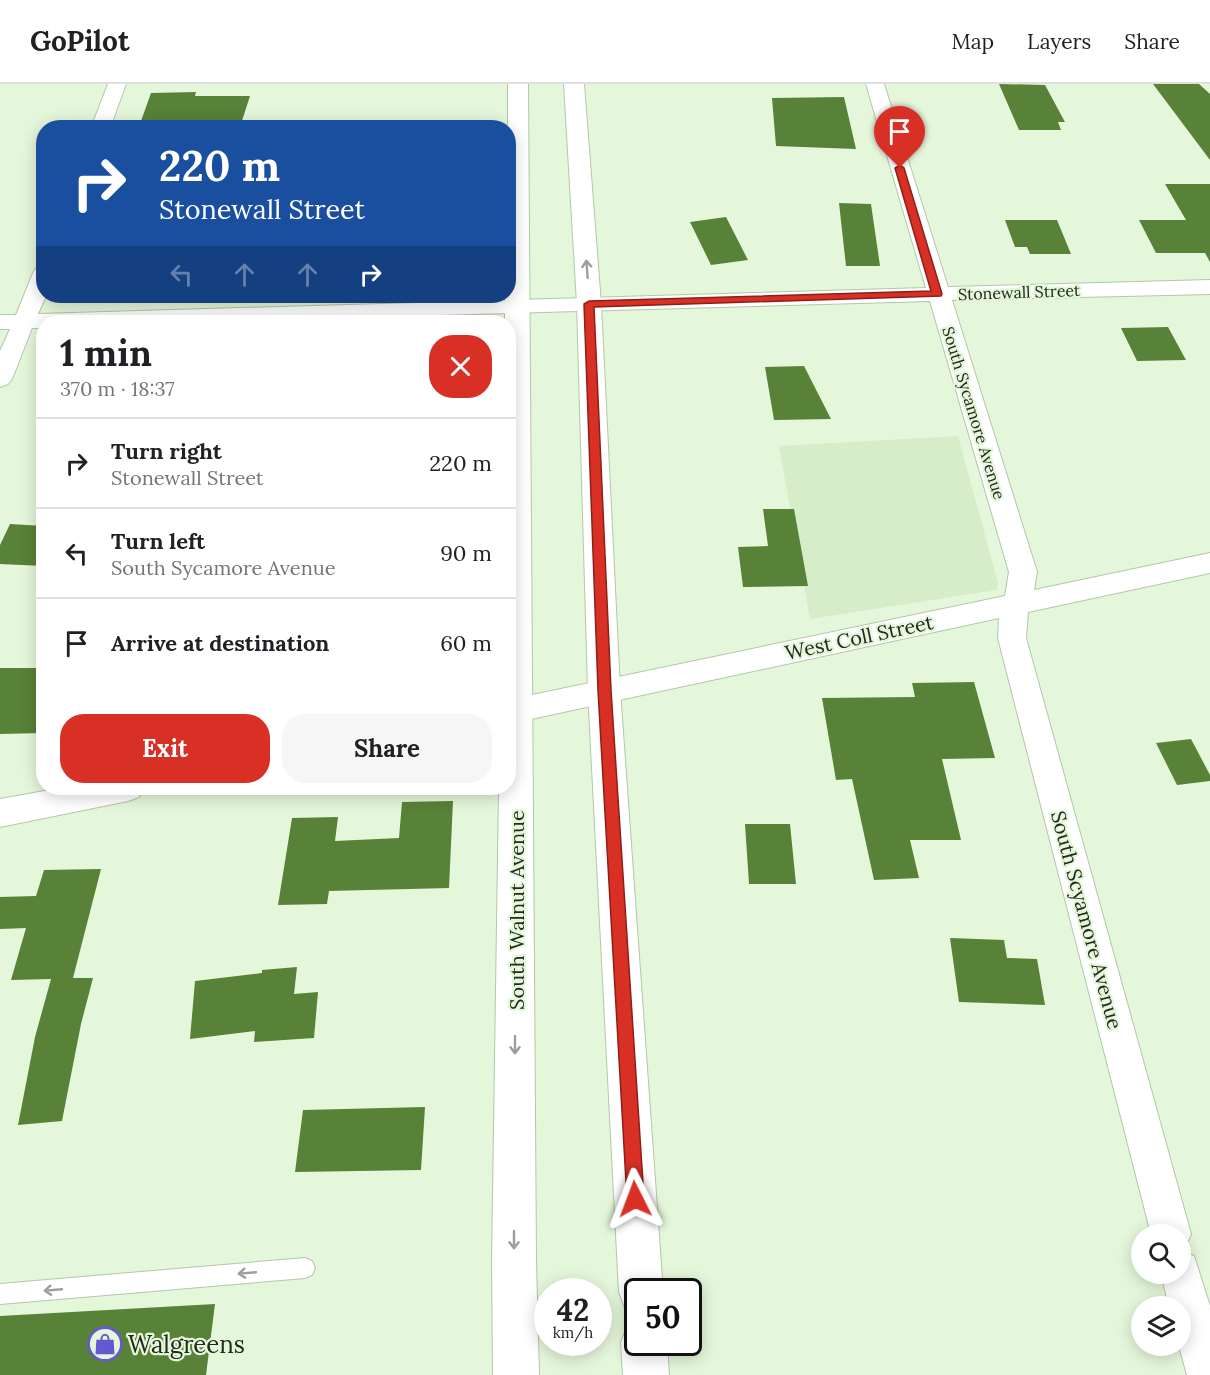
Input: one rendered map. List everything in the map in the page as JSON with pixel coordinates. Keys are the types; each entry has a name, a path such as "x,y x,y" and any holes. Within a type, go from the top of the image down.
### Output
{"main road":[{"name":"South Walnut Avenue","path":"516,467 518,84"},
{"path":"573,84 589,304 604,690 640,1278"},
{"name":"South Walnut Avenue","path":"513,795 516,1375"},
{"path":"645,1356 646,1375"}],"street":[{"path":"103,120 117,84"},
{"name":"South Sycamore Avenue","path":"875,84 1023,572 1022,587 1016,605"},
{"name":"Stonewall Street","path":"210,315 1210,286"},
{"path":"0,379 36,293"},
{"name":"Stonewall Street","path":"0,322 36,321"},
{"name":"West Coll Street","path":"516,710 1210,563"},
{"name":"South Scyamore Avenue","path":"1016,605 1010,621 1012,638 1168,1224"},
{"path":"0,813 92,795"},
{"path":"1184,1284 1208,1375"}],"lane":[{"path":"0,1294 305,1268"}],"shaded area":[{"path":"958,436 998,583 997,590 810,619 779,446"}],"building":[{"path":"999,84 1045,85 1065,122 1058,122 1061,130 1019,130"},
{"path":"1153,84 1199,84 1210,94 1210,160"},
{"path":"196,92 195,96 250,96 242,120 141,120 151,93"},
{"path":"844,97 856,149 776,146 772,98"},
{"path":"1165,184 1210,184 1210,262 1205,253 1156,253 1139,220 1186,220"},
{"path":"839,203 871,204 880,266 846,266"},
{"path":"726,217 748,260 711,265 690,222"},
{"path":"1005,220 1057,220 1071,254 1030,254 1027,247 1015,247"},
{"path":"1168,327 1186,360 1137,361 1121,328"},
{"path":"804,366 831,419 774,420 765,367"},
{"path":"763,509 794,509 808,586 743,587 738,547 768,546"},
{"path":"10,524 36,526 36,566 0,564 0,545"},
{"path":"0,668 36,668 36,733 0,734"},
{"path":"974,682 995,758 942,759 961,840 910,840 919,878 874,880 852,779 836,780 822,698 915,697 912,683"},
{"path":"1191,739 1210,775 1210,781 1177,785 1156,743"},
{"path":"453,801 449,888 329,891 327,904 278,905 292,818 338,817 335,841 399,838 402,802"},
{"path":"745,824 790,824 796,884 749,884"},
{"path":"101,869 73,978 93,978 81,1024 62,1121 18,1125 35,1037 51,979 11,980 26,928 0,929 0,897 36,896 44,870"},
{"path":"950,938 1004,940 1007,958 1037,959 1045,1005 959,1002"},
{"path":"297,967 294,994 318,992 314,1038 254,1042 255,1031 190,1039 195,981"},
{"path":"425,1107 421,1170 295,1172 303,1110"},
{"name":"Walgreens","path":"215,1304 206,1375 0,1375 0,1316"}],"place":[{"name":"Walgreens","path":"105,1344"}],"route":[{"path":"635,1199 604,690 589,304 937,294 900,168"}]}
